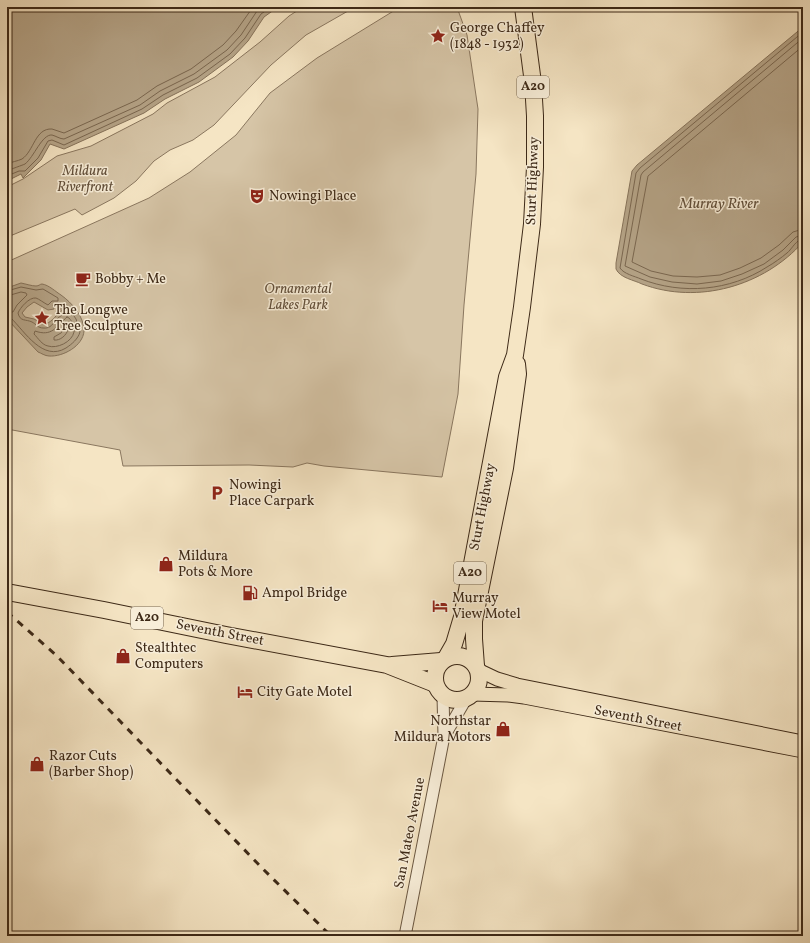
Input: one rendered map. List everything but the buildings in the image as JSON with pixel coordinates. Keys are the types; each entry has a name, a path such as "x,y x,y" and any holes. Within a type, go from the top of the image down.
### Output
{"highway":[{"name":"Sturt Highway","path":"444,660 454,644 462,617 507,377 515,355 532,230 535,167 535,116 533,83 523,7"},
{"name":"Sturt Highway","path":"477,668 474,621 510,439 518,374 515,355"},
{"name":"Seventh Street","path":"7,592 387,665 439,690"},
{"name":"A20","path":"461,656 470,659 477,668 479,678 478,684 469,696 458,700 450,699 439,690 435,675 437,667 444,660 461,656"},
{"name":"Seventh Street","path":"387,665 444,660"}],"main road":[{"name":"Seventh Street","path":"477,668 497,679 530,688 803,742"},
{"name":"Seventh Street","path":"469,696 508,695 524,697 803,751"}],"street":[{"name":"San Mateo Avenue","path":"405,936 444,736 439,690"},
{"name":"San Mateo Avenue","path":"444,736 469,696"}],"green space":[{"name":"Mildura Riverfront","path":"303,7 355,7 306,35 271,65 214,125 193,140 170,150 154,161 136,181 114,198 82,215 75,209 10,236 7,241 7,187 23,179 57,156 91,146 153,114 167,103 215,77 260,42 289,16"},
{"name":"Ornamental Lakes Park","path":"400,7 454,7 458,10 467,35 478,109 476,174 464,305 458,394 442,477 324,466 307,463 293,467 249,465 123,466 120,450 7,429 7,262 149,198 190,172 236,135 270,93 317,58"}],"water":[{"path":"7,7 278,7 264,17 248,41 233,57 199,82 165,99 144,113 64,149 50,144 41,160 23,178 21,174 7,181"},
{"name":"Murray River","path":"803,27 803,242 787,257 769,270 750,280 707,292 663,290 642,284 621,275 616,269 616,263 632,171 637,165"},
{"path":"21,283 36,286 42,284 50,287 69,302 80,315 84,331 80,341 71,350 60,355 48,356 38,352 8,320 7,288","holes":["34,302 48,310 54,309 53,305 55,305 56,307 60,307 61,311 46,324 25,317 22,313"]}],"railway":[{"path":"7,612 57,656 263,869 331,936"}],"place":[{"name":"George Chaffey (1848 - 1932)","path":"438,36"},
{"name":"Nowingi Place","path":"257,196"},
{"name":"Bobby + Me","path":"83,279"},
{"name":"The Longwe Tree Sculpture","path":"42,318"},
{"name":"Nowingi Place Carpark","path":"217,493"},
{"name":"Mildura Pots & More","path":"166,564"},
{"name":"Ampol Bridge","path":"250,593"},
{"name":"Murray View Motel","path":"440,606"},
{"name":"Stealthtec Computers","path":"123,656"},
{"name":"City Gate Motel","path":"245,692"},
{"name":"Northstar Mildura Motors","path":"503,729"},
{"name":"Razor Cuts (Barber Shop)","path":"37,764"}]}
